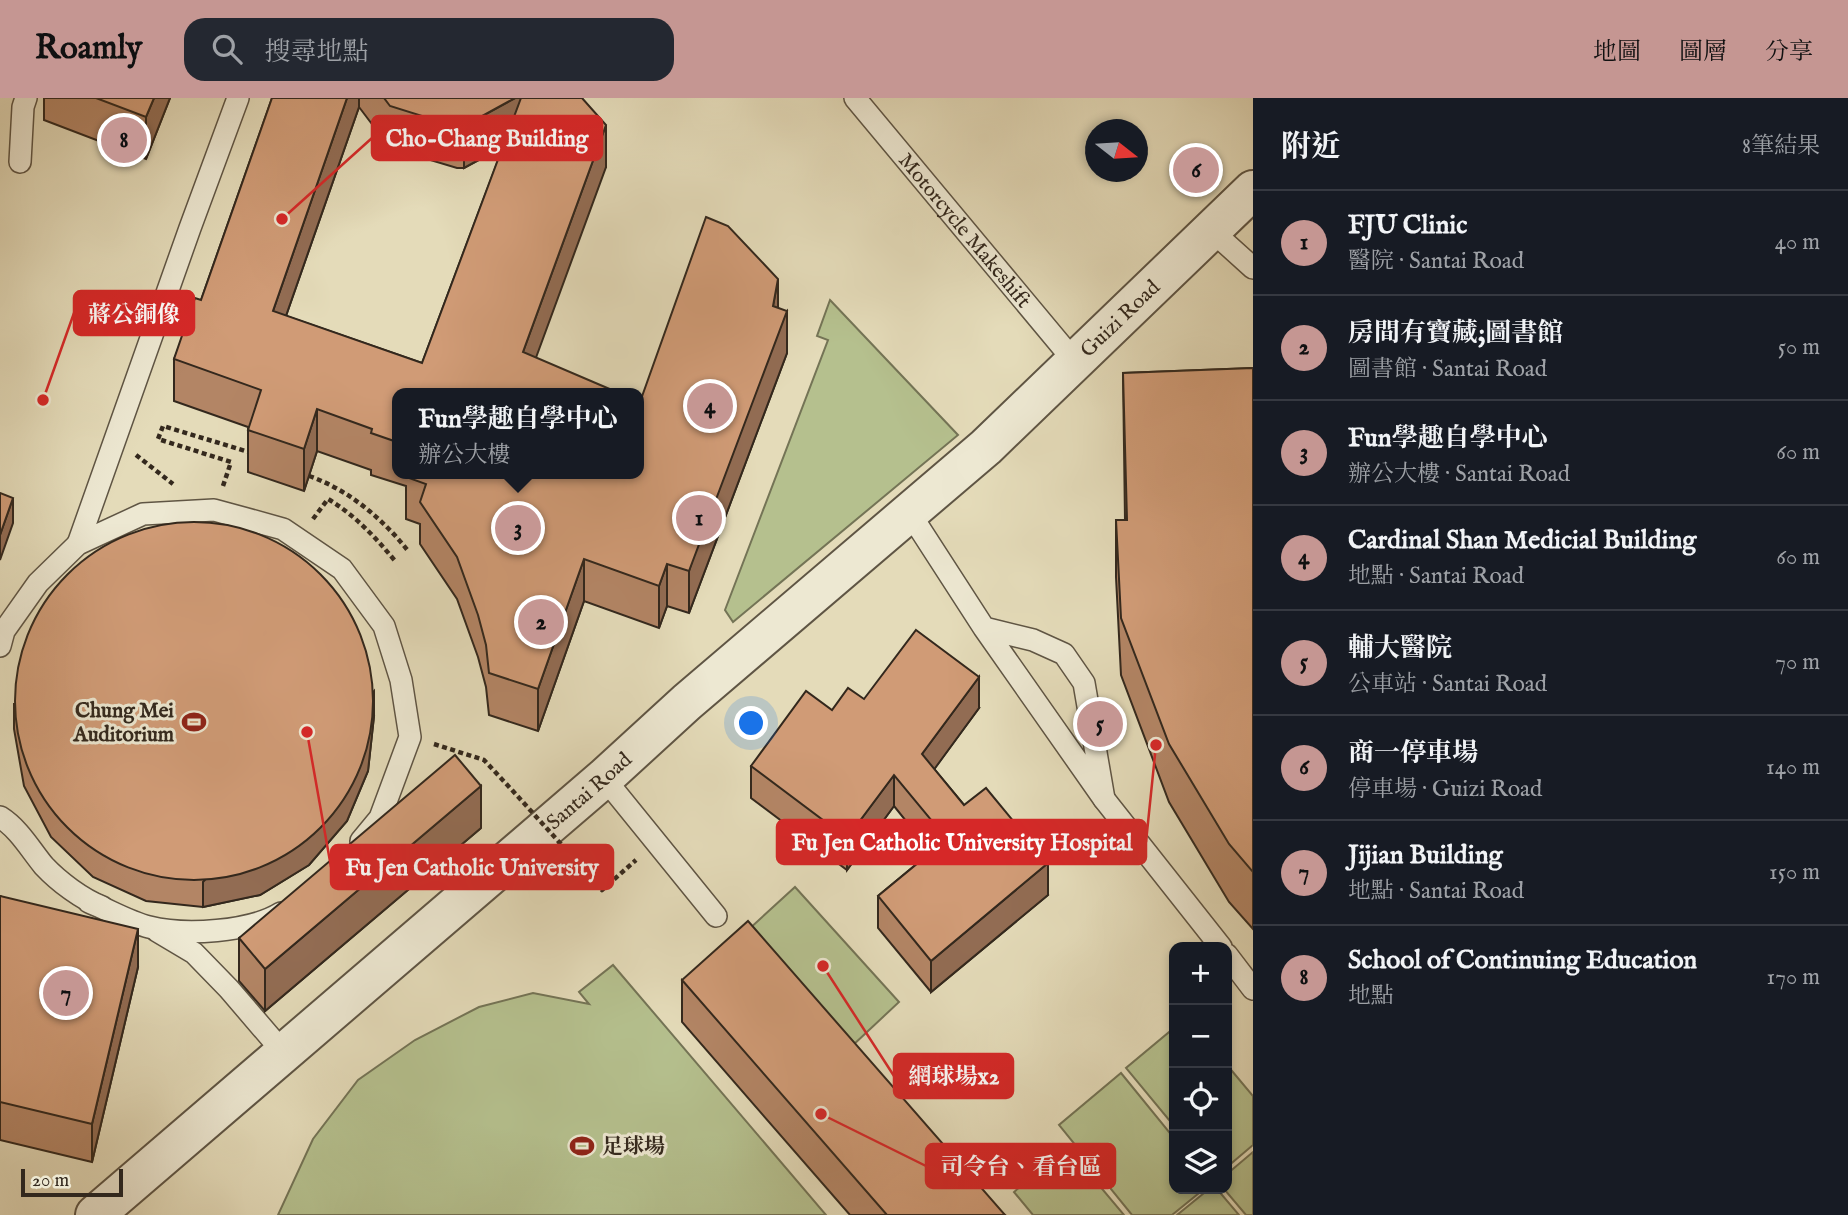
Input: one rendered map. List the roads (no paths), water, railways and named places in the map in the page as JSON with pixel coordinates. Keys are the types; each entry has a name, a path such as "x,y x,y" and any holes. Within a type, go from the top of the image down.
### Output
{"street":[{"name":"Guizi Road","path":"986,447 1253,190"},
{"name":"Santai Road","path":"95,1215 986,447"}],"lane":[{"path":"20,162 23,107 26,98"},
{"path":"78,544 165,271 182,225 238,98"},
{"name":"Motorcycle Makeshift","path":"855,98 1074,362"},
{"path":"1212,230 1253,268"},
{"path":"1,637 38,583 78,544 143,514 214,510 283,529 342,569 384,626 401,680 410,737 380,818 349,856"},
{"path":"909,512 984,628 1104,799 1217,942"},
{"path":"984,628 1034,640 1065,654 1084,683 1104,799"},
{"path":"604,778 716,916"},
{"path":"0,798 5,820 46,868 89,902 150,927 194,953 283,1052"},
{"path":"150,927 209,932 267,921 303,899"},
{"path":"1232,962 1253,989"}],"place":[{"name":"School of Continuing Education","path":"124,140"},
{"name":"商一停車場","path":"1196,170"},
{"name":"Cho-Chang Building","path":"282,219"},
{"name":"蔣公銅像","path":"43,400"},
{"name":"Cardinal Shan Medicial Building","path":"710,406"},
{"name":"FJU Clinic","path":"699,518"},
{"name":"Fun學趣自學中心","path":"518,528"},
{"name":"房間有寶藏;圖書館","path":"541,622"},
{"name":"Chung Mei Auditorium","path":"194,722"},
{"name":"輔大醫院","path":"1100,724"},
{"name":"Fu Jen Catholic University","path":"307,732"},
{"name":"Fu Jen Catholic University Hospital","path":"1156,745"},
{"name":"網球場x2","path":"823,966"},
{"name":"Jijian Building","path":"66,993"},
{"name":"司令台、看台區","path":"821,1114"},
{"name":"足球場","path":"582,1146"}]}
